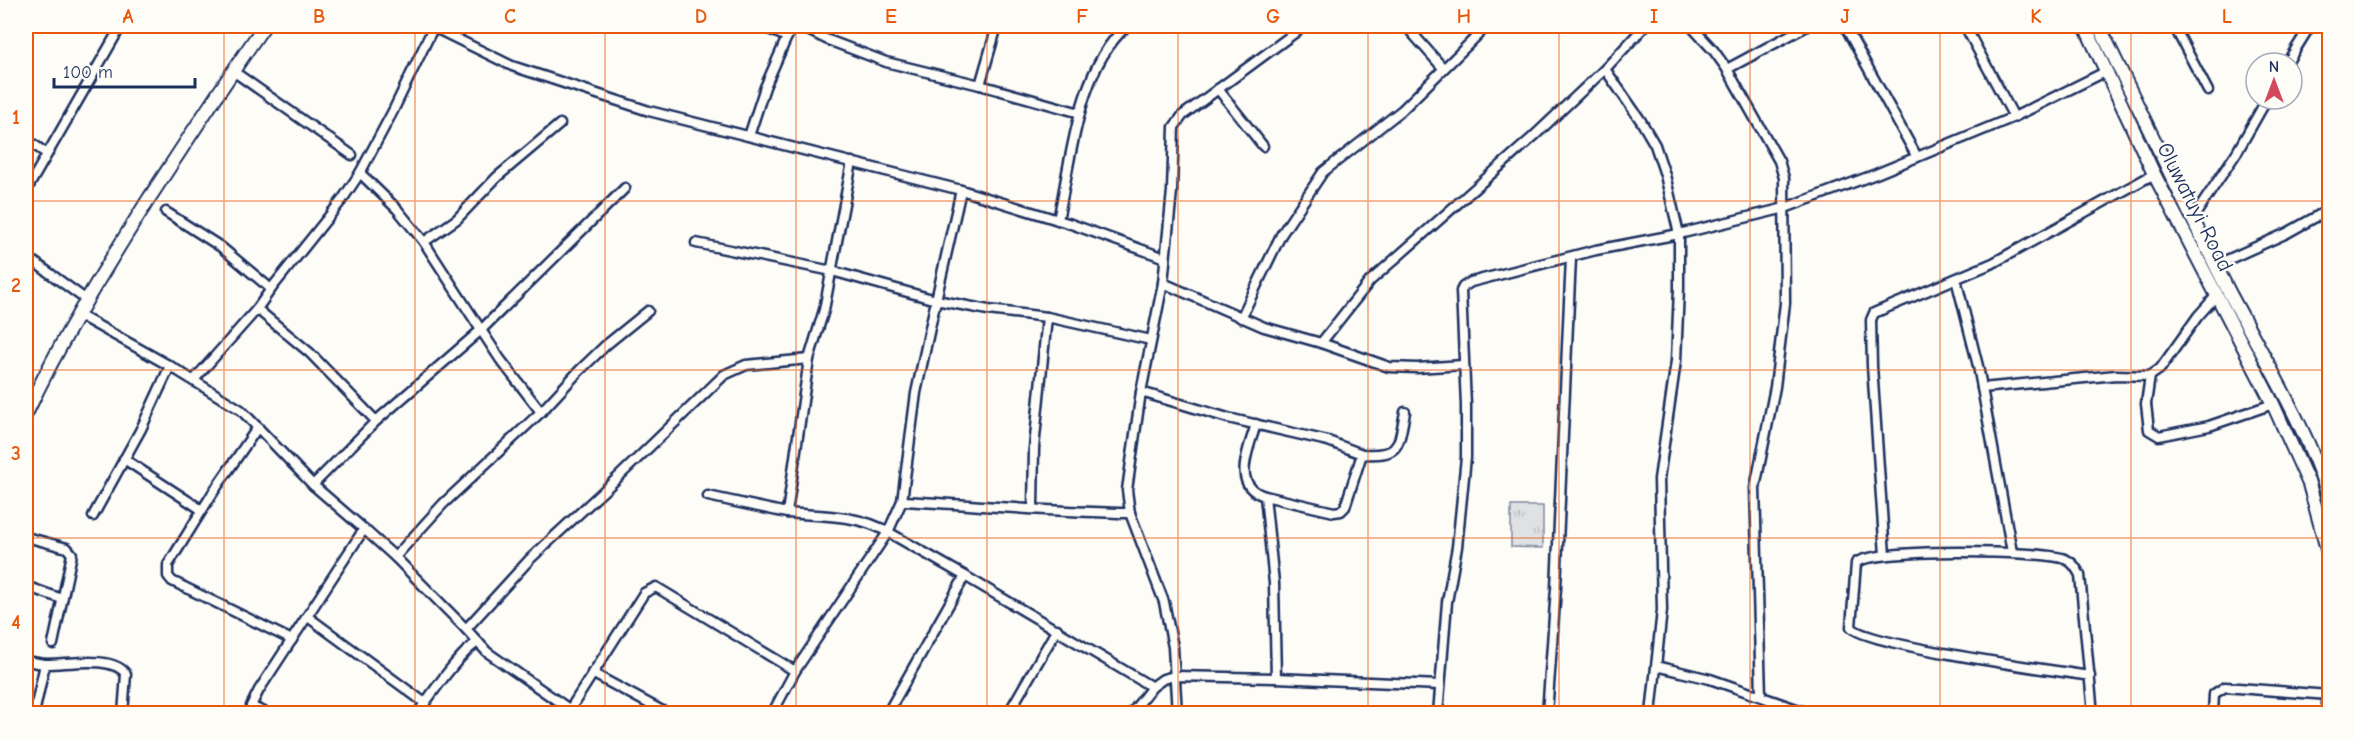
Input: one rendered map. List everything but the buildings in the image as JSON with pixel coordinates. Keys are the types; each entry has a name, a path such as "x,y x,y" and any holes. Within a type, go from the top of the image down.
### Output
{"street":[{"path":"26,191 121,26"},
{"path":"26,414 85,299 181,147 264,26"},
{"path":"193,381 257,309 270,289 342,200 393,111 433,26 512,66 649,111 961,190 1058,220 1165,258"},
{"path":"762,26 787,37"},
{"path":"748,136 765,87 794,26"},
{"path":"799,26 828,40 886,62 1080,113"},
{"path":"980,86 997,26"},
{"path":"1058,220 1080,113 1096,67 1109,46 1127,26"},
{"path":"1177,714 1173,647 1164,602 1130,513 1127,490 1141,392 1163,283 1172,191 1174,127 1177,120 1304,26"},
{"path":"1406,26 1443,68"},
{"path":"1241,318 1281,235 1323,172 1402,110 1487,26"},
{"path":"1321,343 1370,281 1605,69 1645,26"},
{"path":"1690,26 1714,51 1727,69 1779,161 1784,178 1785,303 1775,387 1755,488 1761,695"},
{"path":"1727,69 1807,26"},
{"path":"1845,26 1917,157"},
{"path":"1965,26 2014,117"},
{"name":"Oluwatuyi Road","path":"2085,26 2154,174 2273,404 2309,484 2330,560"},
{"name":"Oluwatuyi Road","path":"2101,26 2167,168 2326,472 2330,501"},
{"path":"2174,26 2208,91"},
{"path":"2294,51 2310,26"},
{"path":"1605,69 1641,121 1654,145 1665,175 1678,234 1679,288 1676,361 1659,479 1662,610 1651,714"},
{"path":"233,71 352,155"},
{"path":"1438,714 1447,602 1457,547 1465,477 1466,405 1461,291 1463,287 1471,282 1596,250 1678,234 1785,208 2014,117 2107,71"},
{"path":"1218,89 1263,146"},
{"path":"2193,218 2237,152 2260,111"},
{"path":"424,242 457,219 497,177 560,124"},
{"path":"26,139 47,154"},
{"path":"787,513 808,359 824,310 852,162"},
{"path":"360,172 397,209 424,242 500,359 541,412"},
{"path":"1885,555 1872,366 1871,320 1874,312 1994,263 2154,174"},
{"path":"313,485 376,421 481,330 625,188"},
{"path":"772,714 795,671 888,532 902,501 916,393 961,190"},
{"path":"2216,265 2287,233 2330,209"},
{"path":"166,212 221,246 270,289"},
{"path":"696,243 832,271 936,300 988,310 1047,317 1151,339"},
{"path":"26,256 85,299"},
{"path":"1547,714 1556,588 1570,258"},
{"path":"1956,279 1982,388 2012,552"},
{"path":"1163,283 1264,327 1321,343 1389,367 1463,365"},
{"path":"1982,388 2116,375 2150,376 2160,369 2198,316 2216,296"},
{"path":"257,309 310,353 376,421"},
{"path":"395,557 443,504 541,412 606,345 648,311"},
{"path":"77,314 170,366 241,411 313,485 395,557 487,652 568,711 644,593 656,587 795,671"},
{"path":"1033,508 1034,448 1047,317"},
{"path":"466,629 530,559 724,375 746,365 808,359"},
{"path":"93,516 141,429 170,366"},
{"path":"2150,376 2146,404 2149,430 2159,436 2209,426 2273,404"},
{"path":"1141,392 1228,418 1328,441 1362,454 1383,455 1394,451 1405,412"},
{"path":"1256,424 1244,476 1248,486 1255,493 1265,496 1341,512 1345,507 1362,454"},
{"path":"258,427 168,565 168,576 172,581 292,640"},
{"path":"124,459 202,510"},
{"path":"708,496 787,513 858,519 875,524 1057,629 1152,687"},
{"path":"1265,496 1274,583 1276,678"},
{"path":"902,501 1130,513"},
{"path":"268,714 250,710 258,690 364,529"},
{"path":"26,537 70,550 72,554 53,644"},
{"path":"2090,676 1940,652 1874,639 1855,632 1851,627 1856,563 1862,558 1885,555 2012,552 2042,554 2066,559 2074,564 2080,575 2090,676 2093,714"},
{"path":"887,714 965,576"},
{"path":"26,586 63,599"},
{"path":"308,617 425,703"},
{"path":"1008,714 1057,629"},
{"path":"417,714 472,645 478,642"},
{"path":"26,660 45,664 84,661 105,664 125,671 123,714"},
{"path":"34,714 45,664"},
{"path":"1656,666 1710,679 1811,714"},
{"path":"592,673 668,714"},
{"path":"1131,714 1152,687 1163,679 1174,676 1440,685"},
{"path":"2212,714 2214,694 2225,687 2329,694 2327,714"}],"green space":[{"path":"1511,506 1543,506 1543,548 1511,547"}]}
